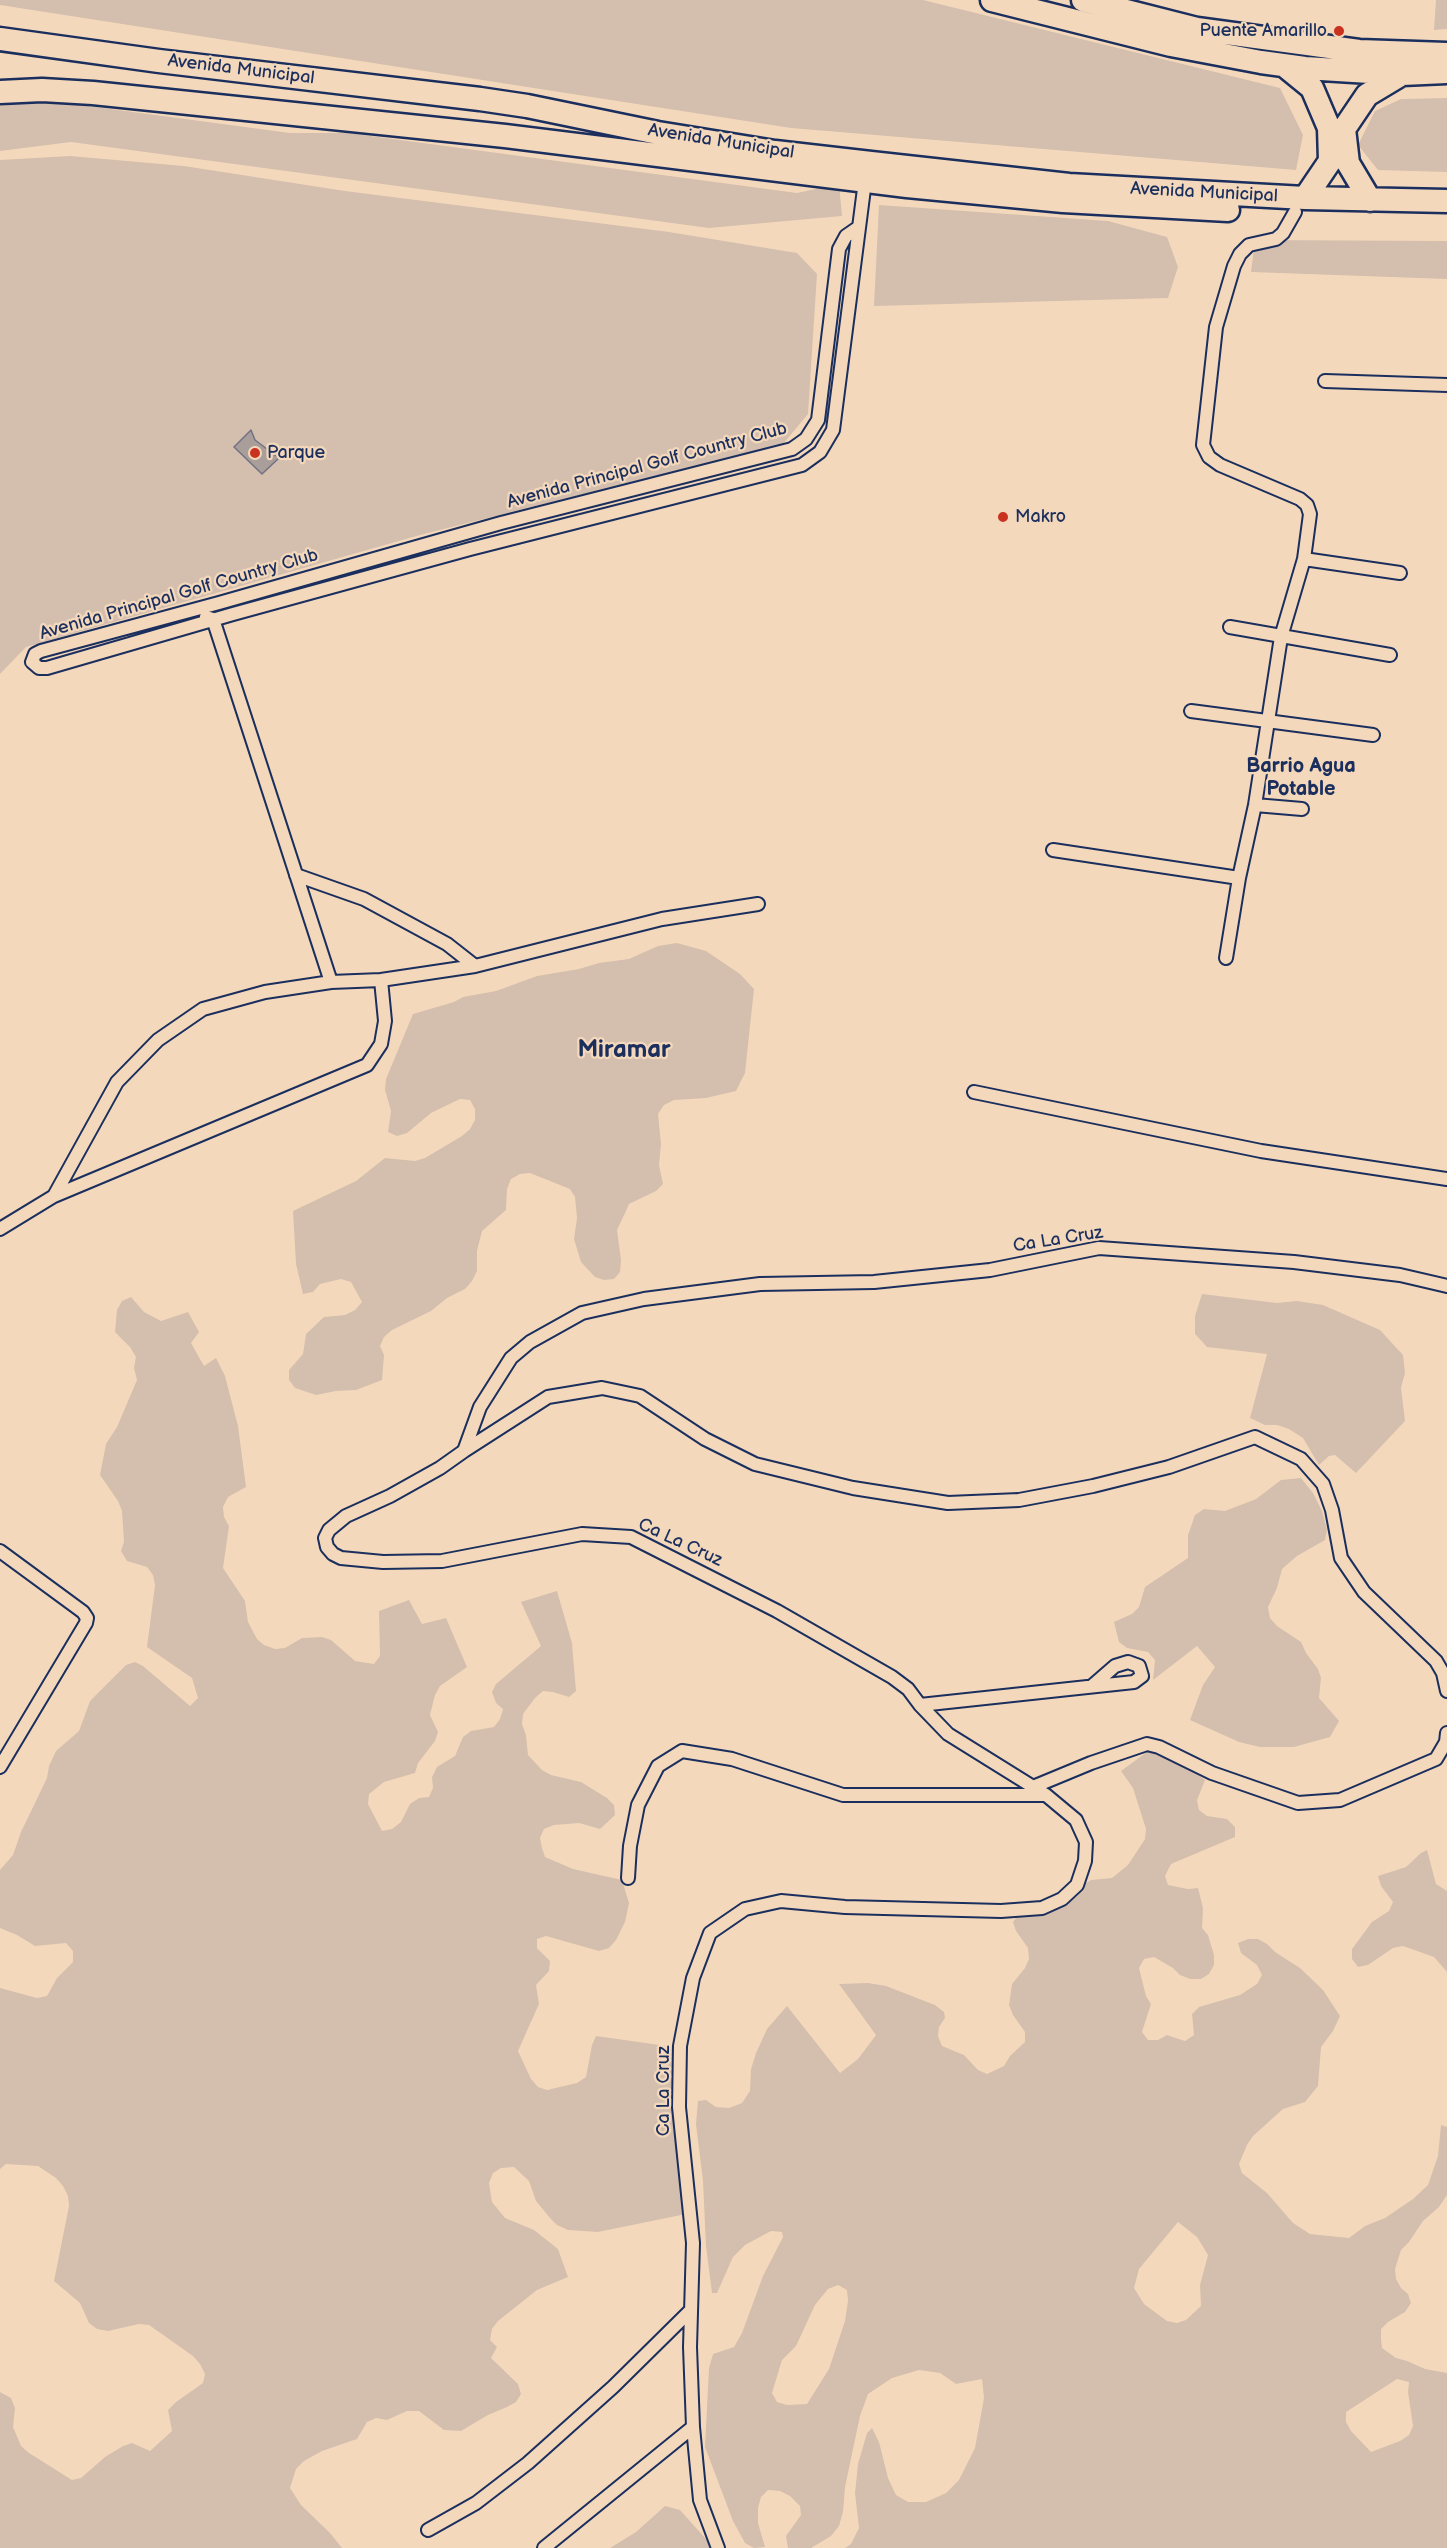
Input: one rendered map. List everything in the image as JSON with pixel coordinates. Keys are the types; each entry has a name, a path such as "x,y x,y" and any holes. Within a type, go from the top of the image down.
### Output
{"highway":[{"path":"992,0 1171,45 1284,65 1402,74 1447,72"},
{"path":"1086,0 1197,29 1359,51 1447,54"},
{"name":"Avenida Municipal","path":"0,39 503,103 658,133 786,153 1069,185 1447,215"},
{"path":"1284,65 1312,88 1329,128 1330,161 1300,205"},
{"path":"1370,200 1348,163 1344,129 1367,95 1402,74"},
{"name":"Avenida Municipal","path":"0,92 42,90 93,93 242,107 505,136 865,181 1063,201 1300,205 1370,200 1447,201"}],"street":[{"path":"859,227 865,181"},
{"path":"1226,958 1239,878 1255,805 1266,720 1281,637 1304,558 1310,514 1307,506 1300,499 1220,465 1209,457 1203,445 1216,327 1234,266 1240,254 1249,245 1276,239 1283,233 1300,205"},
{"name":"Avenida Principal Golf Country Club","path":"859,227 833,430 820,452 802,465 481,546 213,619 47,668 39,668 32,662 35,654 41,651 501,523 792,449 806,439 818,420 839,249 846,236 859,227"},
{"path":"1325,381 1447,385"},
{"path":"1304,558 1400,573"},
{"path":"189,611 213,619 331,982"},
{"path":"1230,627 1390,655"},
{"path":"1191,711 1373,735"},
{"path":"1255,805 1302,809"},
{"path":"1053,850 1239,878"},
{"path":"296,875 364,899 447,944 475,966"},
{"path":"54,1196 117,1082 158,1040 203,1009 265,992 331,982 381,980 475,966 662,919 758,904"},
{"path":"0,1229 54,1196 367,1065 381,1044 385,1021 381,980"},
{"path":"974,1092 1261,1151 1447,1179"},
{"name":"Ca La Cruz","path":"718,2548 700,2500 693,2427 691,2310 693,2243 679,2107 680,2046 693,1978 710,1934 745,1909 781,1901 845,1907 1001,1911 1042,1908 1062,1899 1077,1885 1085,1861 1086,1842 1076,1821 1046,1795 948,1734 908,1689 892,1677 777,1611 631,1537 582,1534 442,1561 383,1562 341,1558 327,1547 325,1538 329,1530 346,1516 390,1496 440,1468 464,1451 480,1407 511,1358 530,1342 582,1313 644,1299 760,1284 874,1282 990,1270 1099,1248 1294,1263 1400,1275 1447,1286"},
{"path":"464,1451 548,1397 602,1388 640,1396 705,1439 755,1464 853,1488 948,1503 1018,1500 1093,1486 1169,1467 1255,1437 1302,1459 1323,1485 1332,1510 1341,1558 1364,1592 1436,1662 1443,1673 1447,1692"},
{"path":"0,1551 83,1612 87,1618 0,1767"},
{"path":"920,1705 1092,1686"},
{"path":"1032,1787 1091,1763 1147,1744 1159,1747 1212,1773 1298,1803 1340,1800 1436,1759 1446,1742 1447,1733"},
{"path":"628,1878 630,1846 638,1805 658,1766 682,1751 732,1760 843,1795 1046,1795"},
{"path":"428,2530 476,2503 528,2463 613,2387 691,2310"},
{"path":"544,2548 693,2427"}],"shaded area":[{"path":"0,0 923,0 1280,88 1303,135 1296,170 791,128 0,5"},
{"path":"1436,0 1447,0 1447,29 1434,30"},
{"path":"1447,98 1447,172 1378,170 1358,145 1375,111 1401,99"},
{"path":"27,102 58,102 290,133 348,133 797,193 839,184 842,216 709,228 71,142 0,151 0,106"},
{"path":"70,156 184,166 345,191 669,232 797,253 817,274 808,414 783,444 420,535 26,647 0,674 0,160"},
{"path":"879,205 1108,221 1167,237 1178,267 1168,298 874,306"},
{"path":"1255,240 1447,241 1447,279 1251,272"},
{"name":"Parque","path":"251,430 255,440 279,458 262,474 234,447"},
{"path":"677,943 706,951 740,974 754,989 745,1073 736,1091 706,1098 674,1100 664,1105 658,1114 661,1144 659,1165 663,1184 656,1191 629,1204 617,1230 621,1260 620,1272 614,1279 604,1280 595,1277 581,1262 574,1239 577,1218 575,1197 570,1189 530,1173 520,1174 511,1179 507,1189 506,1210 482,1231 477,1251 477,1271 472,1281 465,1289 447,1298 431,1311 392,1330 384,1337 380,1346 384,1355 382,1380 356,1390 316,1395 295,1388 289,1380 289,1370 303,1354 306,1334 324,1317 345,1315 355,1310 362,1302 351,1282 341,1279 320,1284 313,1292 303,1294 296,1264 293,1211 356,1181 385,1158 415,1161 425,1158 462,1136 475,1120 475,1109 470,1100 460,1099 431,1113 407,1133 397,1136 388,1132 391,1111 385,1090 386,1079 413,1014 454,1002 463,997 496,991 537,976 629,959 658,946"},
{"path":"1202,1294 1277,1303 1297,1301 1323,1305 1380,1330 1403,1355 1405,1373 1401,1388 1405,1421 1356,1473 1335,1455 1329,1456 1319,1465 1303,1438 1289,1429 1277,1425 1265,1425 1250,1418 1267,1354 1207,1347 1195,1334 1195,1316"},
{"path":"131,1297 144,1312 161,1321 188,1312 199,1332 191,1343 204,1366 216,1358 225,1376 238,1426 246,1487 228,1497 223,1507 224,1517 229,1526 223,1568 245,1601 248,1622 257,1639 264,1645 275,1649 285,1648 302,1638 322,1637 331,1640 355,1661 374,1664 380,1656 379,1611 409,1600 422,1624 446,1618 467,1667 440,1686 435,1695 430,1715 438,1732 435,1741 418,1763 415,1773 384,1782 369,1794 368,1804 382,1831 392,1829 401,1822 410,1804 419,1798 429,1797 433,1788 432,1777 437,1767 455,1756 463,1737 471,1731 494,1727 500,1719 503,1709 496,1703 492,1692 496,1684 541,1646 521,1602 557,1591 572,1643 576,1691 569,1697 543,1691 523,1714 522,1724 526,1735 528,1755 542,1770 551,1775 581,1782 607,1798 614,1805 615,1815 600,1829 579,1823 554,1825 544,1829 540,1838 542,1848 545,1857 573,1869 622,1880 629,1903 625,1922 609,1948 599,1951 546,1936 537,1939 537,1948 550,1961 549,1971 536,1985 539,2004 518,2051 531,2079 538,2087 547,2090 577,2083 586,2077 596,2036 674,2047 673,2074 686,2214 598,2232 568,2230 557,2225 550,2218 536,2201 529,2181 514,2167 501,2168 493,2173 489,2183 492,2202 505,2218 534,2230 558,2249 568,2277 537,2290 498,2321 492,2329 490,2340 497,2347 491,2358 518,2384 521,2394 516,2402 461,2431 444,2430 419,2411 407,2411 387,2420 376,2418 367,2422 357,2439 322,2451 304,2461 296,2469 290,2488 301,2505 342,2548 0,2548 0,2392 11,2398 15,2408 13,2427 21,2446 72,2480 81,2478 105,2457 123,2446 132,2443 150,2451 172,2431 168,2410 203,2383 205,2374 193,2356 149,2325 139,2324 108,2331 97,2329 89,2323 80,2303 54,2281 69,2206 68,2196 63,2186 56,2178 38,2166 6,2164 0,2169 0,1988 37,1998 47,1996 57,1978 73,1962 73,1951 66,1943 35,1946 0,1928 0,1870 13,1855 21,1832 47,1778 49,1766 56,1751 79,1731 90,1701 126,1665 135,1662 143,1666 190,1706 198,1698 192,1678 147,1647 155,1585 153,1575 147,1567 127,1561 121,1551 124,1542 122,1511 118,1501 100,1475 106,1444 117,1427 137,1380 134,1368 136,1357 130,1347 115,1332 117,1310 122,1301"},
{"path":"1301,1478 1313,1493 1322,1511 1327,1530 1325,1540 1297,1556 1282,1569 1277,1588 1268,1607 1270,1618 1277,1626 1301,1642 1318,1669 1321,1678 1319,1698 1339,1721 1330,1737 1294,1747 1260,1747 1239,1742 1190,1720 1203,1685 1215,1667 1197,1646 1153,1680 1155,1660 1148,1652 1127,1648 1119,1642 1114,1622 1132,1614 1139,1607 1145,1587 1188,1558 1188,1535 1195,1515 1204,1509 1225,1511 1256,1499 1281,1480"},
{"path":"1151,1749 1179,1761 1205,1780 1197,1800 1199,1810 1207,1816 1227,1819 1235,1827 1235,1837 1171,1864 1165,1876 1168,1885 1188,1889 1198,1888 1203,1908 1202,1928 1208,1935 1214,1955 1214,1965 1209,1974 1201,1979 1190,1979 1180,1975 1154,1957 1144,1959 1139,1968 1146,1996 1151,2004 1142,2032 1148,2040 1158,2040 1167,2035 1185,2041 1194,2035 1192,2014 1199,2007 1240,1995 1257,1984 1262,1975 1257,1965 1241,1953 1238,1943 1248,1939 1258,1939 1267,1944 1300,1968 1323,1990 1340,2016 1333,2031 1321,2047 1318,2086 1305,2102 1283,2109 1253,2136 1239,2164 1242,2173 1267,2193 1293,2223 1310,2234 1349,2238 1365,2226 1385,2218 1413,2199 1428,2185 1438,2156 1441,2125 1447,2127 1447,2195 1401,2250 1395,2269 1396,2279 1408,2294 1411,2303 1405,2312 1381,2329 1381,2339 1382,2348 1396,2358 1425,2369 1447,2373 1447,2548 845,2548 851,2544 859,2528 855,2493 858,2464 867,2433 872,2428 879,2442 888,2478 896,2495 908,2502 926,2502 946,2493 959,2480 975,2448 984,2398 982,2379 956,2384 940,2373 919,2370 892,2378 868,2394 860,2416 845,2487 843,2512 839,2526 831,2536 811,2548 788,2548 786,2536 801,2515 800,2506 790,2496 780,2491 768,2490 761,2497 758,2508 758,2523 765,2547 754,2548 745,2543 733,2521 705,2447 709,2368 713,2354 734,2347 742,2333 763,2276 783,2237 782,2232 771,2231 745,2245 733,2257 717,2293 712,2293 696,2124 698,2101 706,2100 716,2107 729,2108 742,2103 750,2091 751,2069 767,2029 787,2006 840,2073 858,2059 876,2035 839,1984 868,1983 886,1986 935,2005 944,2012 945,2018 939,2027 938,2036 942,2046 964,2055 978,2070 987,2074 1004,2066 1010,2056 1025,2042 1025,2032 1009,2005 1012,1984 1029,1959 1028,1948 1016,1931 1013,1922 1019,1914 1029,1916 1057,1908 1071,1900 1081,1886 1091,1880 1112,1878 1128,1865 1145,1839 1146,1829 1133,1788 1121,1771","holes":["1178,2222 1197,2237 1208,2255 1200,2285 1201,2306 1186,2320 1177,2323 1167,2321 1144,2304 1134,2288 1139,2269","838,2285 847,2290 848,2301 845,2321 829,2369 807,2404 787,2405 777,2402 772,2393 782,2360 796,2346 815,2305 828,2289","1397,2379 1409,2382 1408,2392 1413,2426 1409,2435 1400,2441 1371,2452 1351,2431 1346,2422 1346,2412"]},
{"path":"1427,1850 1436,1884 1447,1891 1447,1972 1434,1957 1403,1946 1393,1948 1368,1965 1358,1967 1352,1959 1352,1949 1372,1922 1389,1911 1393,1902 1381,1886 1378,1876 1406,1867"},
{"path":"665,2506 680,2510 714,2548 610,2548 636,2532"}],"place":[{"name":"Puente Amarillo","path":"1339,31"},
{"name":"Parque","path":"255,453"},
{"name":"Makro","path":"1003,517"}],"district":[{"name":"Barrio Agua Potable","path":"1301,778"},
{"name":"Miramar","path":"624,1051"}]}
